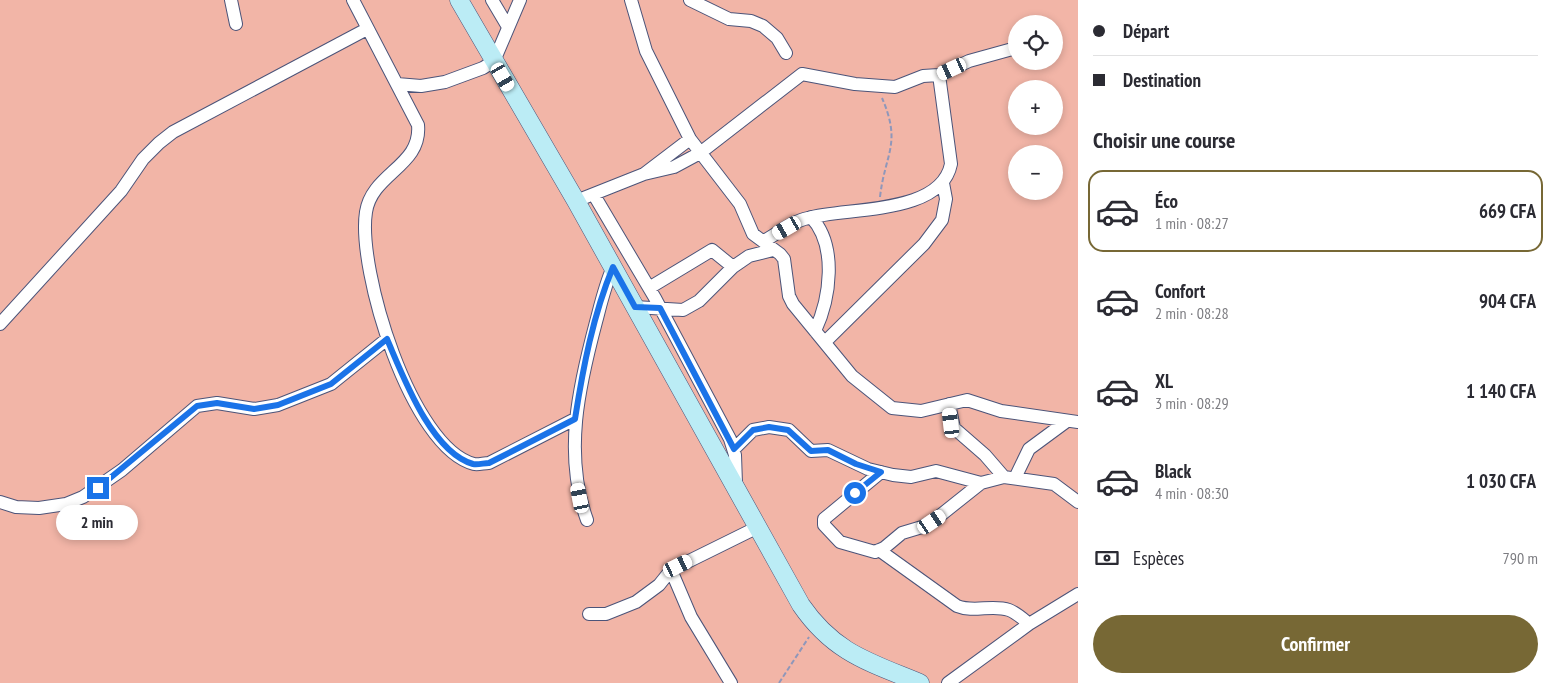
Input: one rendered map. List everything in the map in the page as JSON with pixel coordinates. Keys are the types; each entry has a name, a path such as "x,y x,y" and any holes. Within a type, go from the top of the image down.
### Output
{"street":[{"path":"232,0 236,24"},
{"path":"353,0 418,125 418,143 413,152 382,182 371,196 364,224 373,287 387,339 428,425 442,442 463,459 474,464 489,463 575,419"},
{"path":"459,0 576,201 802,606 816,626 846,651 920,683"},
{"path":"492,0 508,27"},
{"path":"397,84 421,86 445,82 484,68 494,61 520,0"},
{"path":"631,0 646,51 690,139 740,204 749,228 784,259 793,304 852,376 892,408 922,411 967,400 1001,411 1072,422"},
{"path":"690,0 729,19 758,23 773,34 786,53"},
{"path":"0,324 121,191 159,143 173,132 368,29"},
{"path":"576,201 644,174 674,167 700,153 802,74 873,87 894,87 923,76 939,75 969,61 1008,50"},
{"path":"635,307 675,310 691,306 733,267 768,246 799,221 811,217 916,201 943,184 950,174 952,164 939,75"},
{"path":"644,174 690,139"},
{"path":"825,342 905,264 942,220 946,199 943,184"},
{"path":"594,195 649,288 734,449 736,489"},
{"path":"811,217 822,233 828,259 823,311 815,332"},
{"path":"649,288 712,250 733,267"},
{"path":"587,520 576,476 575,419 585,366 605,285 613,267"},
{"path":"0,502 16,507 39,508 66,504 84,497 122,470 197,406 217,403 254,409 278,405 331,384 387,339"},
{"path":"949,404 954,428 1009,478"},
{"path":"1009,478 1029,449 1072,422"},
{"path":"734,449 753,430 769,427 788,430 811,451 828,450 856,464 881,472 911,477 936,471 981,483 1009,478 1054,484 1078,502"},
{"path":"881,472 823,522 840,542 869,552 879,550 902,533 932,522 981,483"},
{"path":"589,614 606,614 636,602 659,585 671,570 758,527"},
{"path":"879,550 957,606 964,609 1003,609 1016,614 1029,624"},
{"path":"671,570 692,617 731,683"},
{"path":"948,683 1029,624 1078,594"}],"path":[{"path":"873,87 881,96 893,129 892,147 879,207"},
{"path":"779,683 816,626"}],"shaded area":[{"path":"0,0 1078,0 1078,683 0,683"}],"route":[{"path":"98,488 197,406 208,402 254,409 278,405 331,384 387,339 428,425 434,433 463,459 474,464 489,463 575,419 585,366 605,285 613,267 635,307 660,308 734,449 745,435 753,430 769,427 788,430 811,451 832,451 856,464 881,472 855,493"}]}
